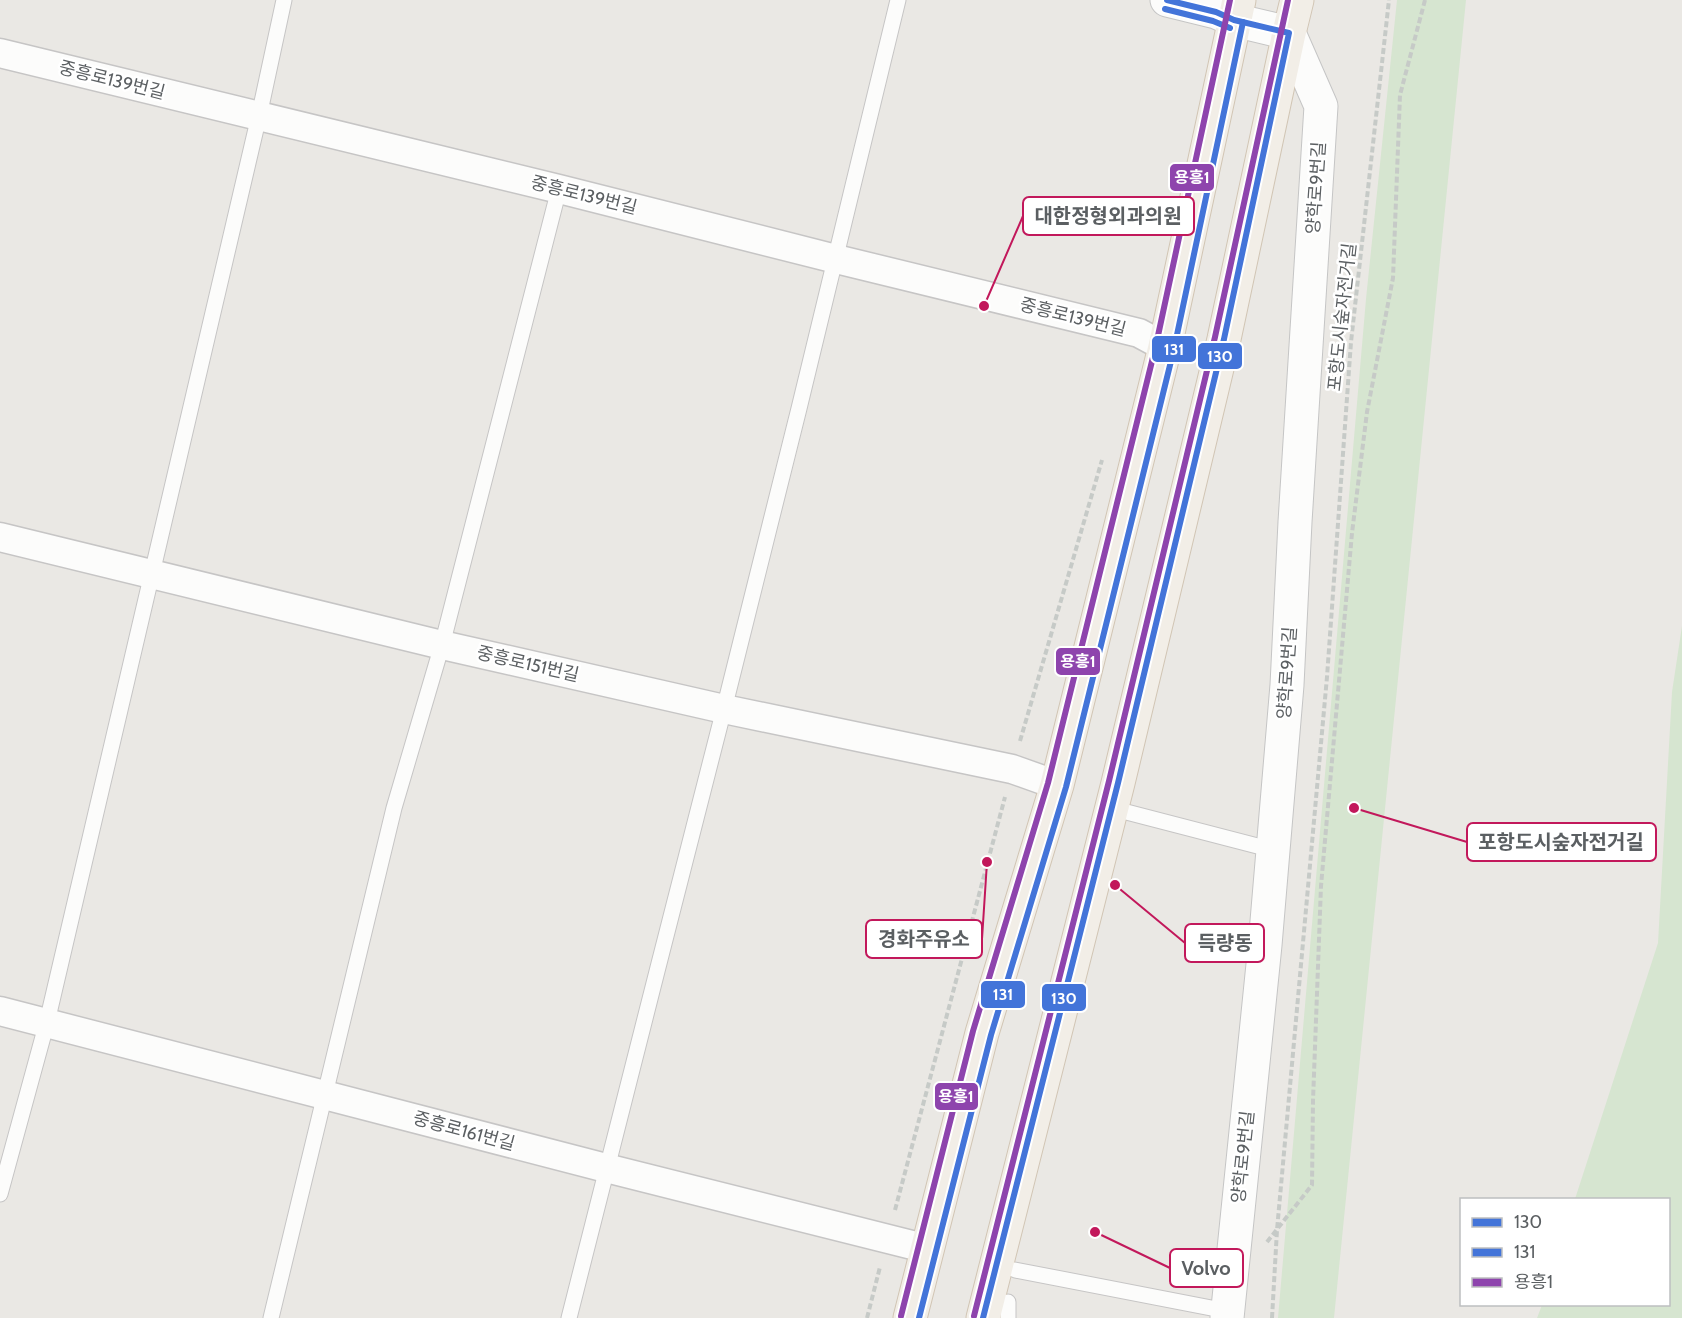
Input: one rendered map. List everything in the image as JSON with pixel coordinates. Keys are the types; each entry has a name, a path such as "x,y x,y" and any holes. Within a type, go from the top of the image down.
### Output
{"main road":[{"path":"1167,0 1216,12 1237,10 1289,33"},
{"path":"1001,1314 1016,1187 1112,808 1224,339 1297,0"},
{"path":"910,1318 982,1033 1057,784 1165,347 1237,10"},
{"name":"양학로9번길","path":"1227,1315 1265,945 1287,685 1321,106 1289,33"},
{"path":"1001,1314 1022,1238 1016,1187"}],"street":[{"name":"중흥로139번길","path":"0,53 1139,333 1165,347"},
{"name":"중흥로151번길","path":"0,537 442,645 724,709 1012,769 1057,784"},
{"name":"중흥로161번길","path":"0,1011 928,1249"}],"lane":[{"path":"0,1194 47,1022 259,116 284,0"},
{"path":"569,1318 724,709 898,0"},
{"path":"270,1318 394,808 442,645 559,189"},
{"path":"1112,808 1273,850"},
{"path":"1015,1270 1227,1315"}],"path":[{"name":"포항도시숲자전거길","path":"1272,1318 1277,1230 1327,677 1351,342 1389,0"},
{"path":"1267,1243 1312,1185 1312,1101 1321,886 1352,533 1367,412 1393,278 1400,95 1425,0"},
{"path":"867,1318 1012,769 1102,459"}],"green space":[{"path":"1397,0 1466,0 1334,1318 1278,1318 1366,299"},
{"path":"1682,626 1682,1318 1537,1318 1542,1306 1670,1306 1670,1198 1575,1198 1658,943 1672,692"}],"transit line":[{"name":"130","path":"1167,0 1216,12 1234,20 1289,33"},
{"name":"용흥1","path":"901,1316 973,1031 1048,783 1156,345 1230,0"},
{"name":"용흥1","path":"974,1316 1109,781 1215,337 1288,0"},
{"name":"131","path":"1165,9 1213,21 1230,28"},
{"name":"131","path":"919,1318 991,1035 1066,787 1174,349 1243,22"},
{"name":"130","path":"983,1318 1118,783 1224,339 1289,33"}],"place":[{"name":"대한정형외과의원","path":"984,306"},
{"name":"포항도시숲자전거길","path":"1354,808"},
{"name":"경화주유소","path":"987,862"},
{"name":"득량동","path":"1115,885"},
{"name":"Volvo","path":"1095,1232"}]}
